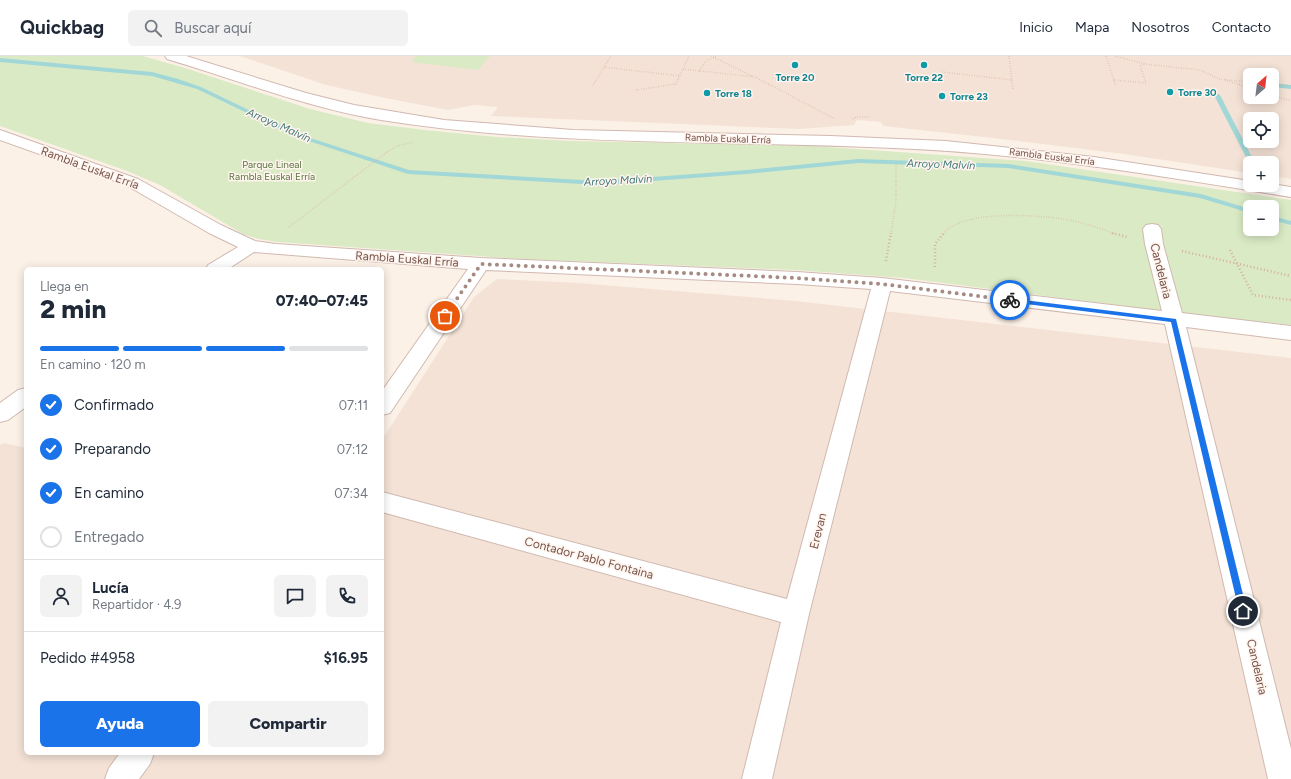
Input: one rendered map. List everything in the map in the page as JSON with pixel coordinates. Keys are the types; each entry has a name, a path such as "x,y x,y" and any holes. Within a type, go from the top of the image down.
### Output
{"street":[{"name":"Rambla Euskal Erría","path":"172,56 343,107 426,122 522,131 870,142 977,148 1093,161 1291,192"},
{"name":"Rambla Euskal Erría","path":"0,135 132,182 152,192 214,229 251,246 481,264 797,278 882,284 1291,333"},
{"name":"Candelaria","path":"1153,236 1284,779"},
{"path":"218,267 251,246"},
{"path":"384,404 481,264"},
{"name":"Erevan","path":"758,779 796,614 882,284"},
{"path":"3,412 24,397"},
{"path":"3,412 24,415"},
{"name":"Contador Pablo Fontaina","path":"384,503 796,614"},
{"path":"120,779 138,755"}],"path":[{"path":"593,84 611,56"},
{"path":"636,90 676,84 689,56"},
{"path":"699,71 706,61 717,56"},
{"path":"1009,56 1013,90"},
{"path":"1106,56 1116,87"},
{"path":"1115,56 1145,64 1200,70 1243,86"},
{"path":"712,57 755,77 838,120"},
{"path":"1113,80 1146,83 1140,66 1145,64"},
{"path":"604,67 680,76"},
{"path":"683,70 755,77"},
{"path":"942,72 1012,80"},
{"path":"1219,78 1243,81"},
{"path":"1279,85 1291,86"},
{"path":"1279,97 1291,101"},
{"path":"851,120 870,117"},
{"path":"251,246 276,237 388,152"},
{"path":"882,284 896,210 897,177 895,158"},
{"path":"934,290 935,244 947,229 970,219 1002,216 1034,216 1074,221 1153,236 1238,265 1291,276"},
{"path":"1230,250 1253,295 1291,300"}],"shaded area":[{"path":"240,56 1291,56 1291,179 1279,177 1279,156 1243,156 1243,172 1124,154 883,126 881,122 857,120 854,125 799,129 491,116 498,107 474,105 448,110 326,85"},
{"path":"497,279 579,283 796,301 1291,358 1291,779 0,779 0,445 4,443 24,448 24,755 384,755 384,437 474,297"}],"green space":[{"name":"Parque Lineal Rambla Euskal Erría","path":"0,56 143,56 185,68 310,109 368,123 425,130 497,137 572,141 814,146 1026,161 1291,200 1291,325 1197,315 904,278 795,270 521,259 278,242 259,239 243,234 160,185 127,171 0,126"},
{"path":"416,56 490,56 478,70 411,62"}],"waterway":[{"name":"Arroyo Malvín","path":"0,60 152,74 176,80 199,88 299,136 408,172 599,183 747,172 858,161 1008,166 1201,196 1243,209"},
{"path":"1279,86 1291,87"},
{"path":"1217,95 1248,156"},
{"name":"Arroyo Malvín","path":"1279,220 1291,223"}],"way so far":[{"path":"445,316 481,264 797,278 882,284 1010,300"}],"place":[{"name":"Torre 20","path":"795,65"},
{"name":"Torre 22","path":"924,65"},
{"name":"Torre 30","path":"1170,92"},
{"name":"Torre 18","path":"707,93"},
{"name":"Torre 23","path":"942,96"}],"route":[{"path":"1010,300 1174,320 1243,611"}]}
